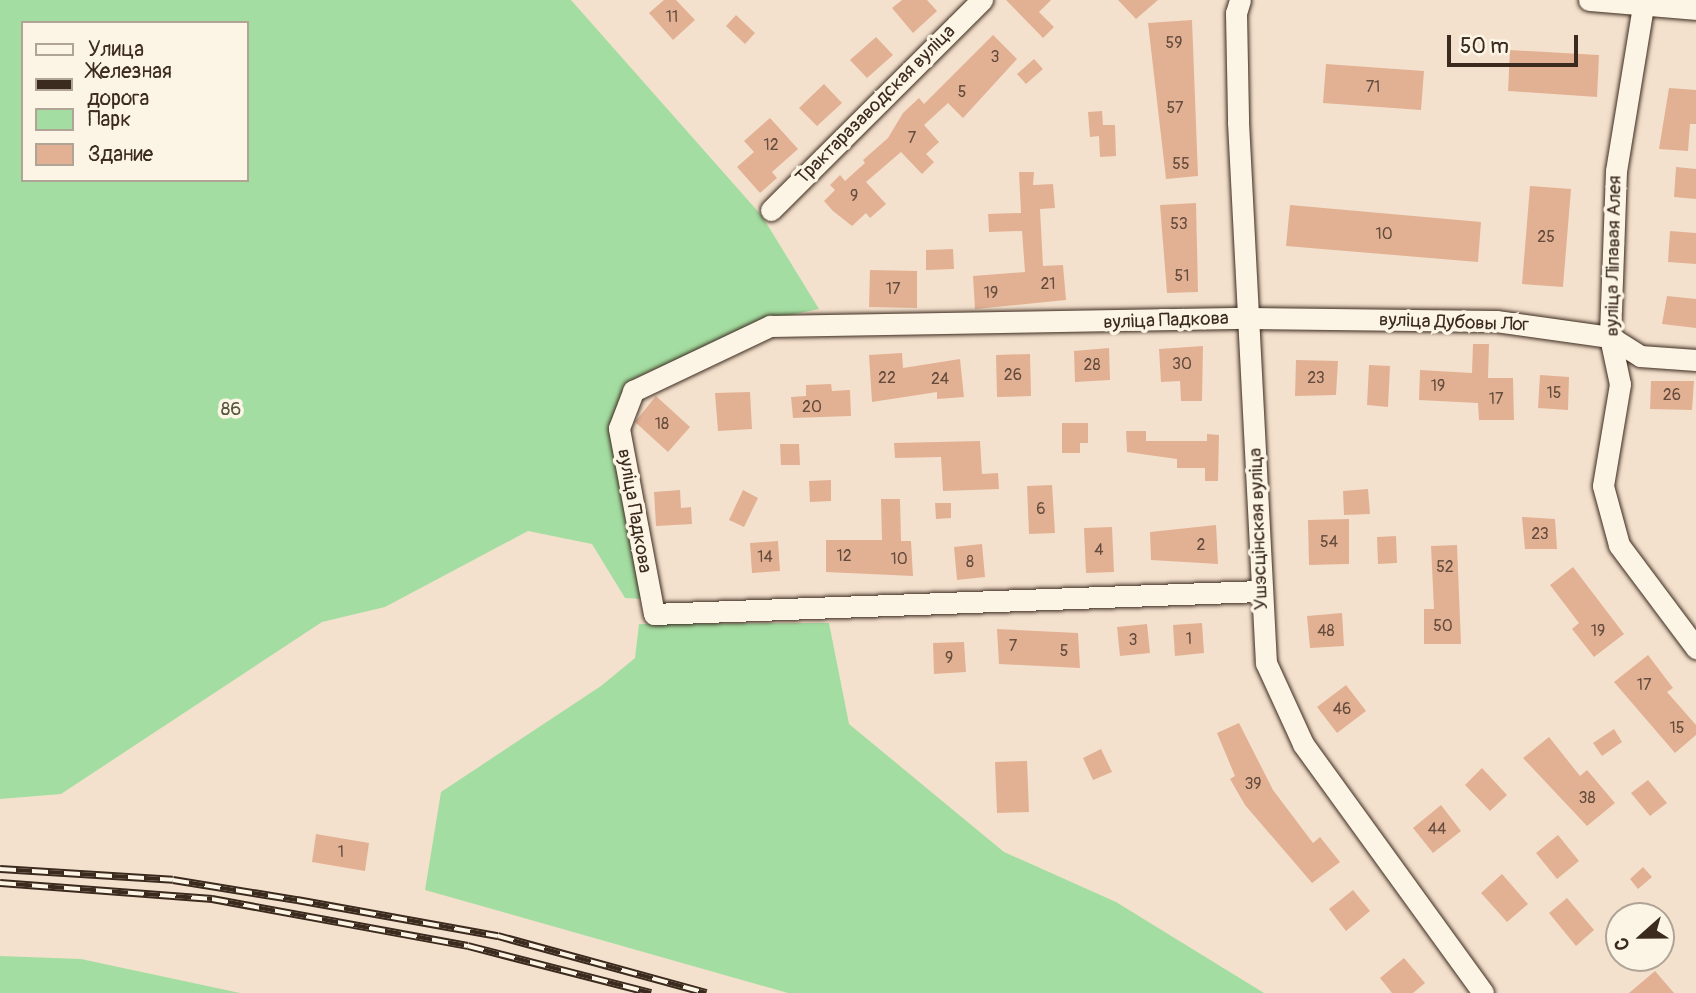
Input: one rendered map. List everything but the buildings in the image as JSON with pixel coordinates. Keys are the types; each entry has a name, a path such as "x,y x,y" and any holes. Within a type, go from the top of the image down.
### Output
{"street":[{"name":"Трактаразаводская вуліца","path":"771,210 982,0"},
{"name":"Ушэсцінская вуліца","path":"1240,0 1236,49 1260,591 1266,663 1286,713 1483,993"},
{"path":"1589,0 1643,2 1696,9"},
{"name":"вуліца Ліпавая Алея","path":"1643,2 1616,171 1610,337 1620,384 1603,486 1611,525 1631,565 1696,648"},
{"name":"вуліца Дубовы Лог","path":"1248,318 1496,321 1610,337 1640,356 1696,360"},
{"name":"вуліца Падкова","path":"1248,318 770,326 633,391 619,428 654,614 1260,591"}],"green space":[{"name":"86","path":"0,0 571,0 762,216 819,309 766,320 629,381 610,425 644,599 625,598 592,544 528,531 385,607 322,622 61,794 0,799"},
{"path":"829,623 849,724 1004,852 1116,902 1264,993 788,993 425,890 441,792 601,686 635,658 639,624"},
{"path":"0,956 81,959 240,993 0,993"}],"railway":[{"path":"0,869 173,880 297,900 498,936 706,993"},
{"path":"0,883 212,899 468,946 651,993"}]}
